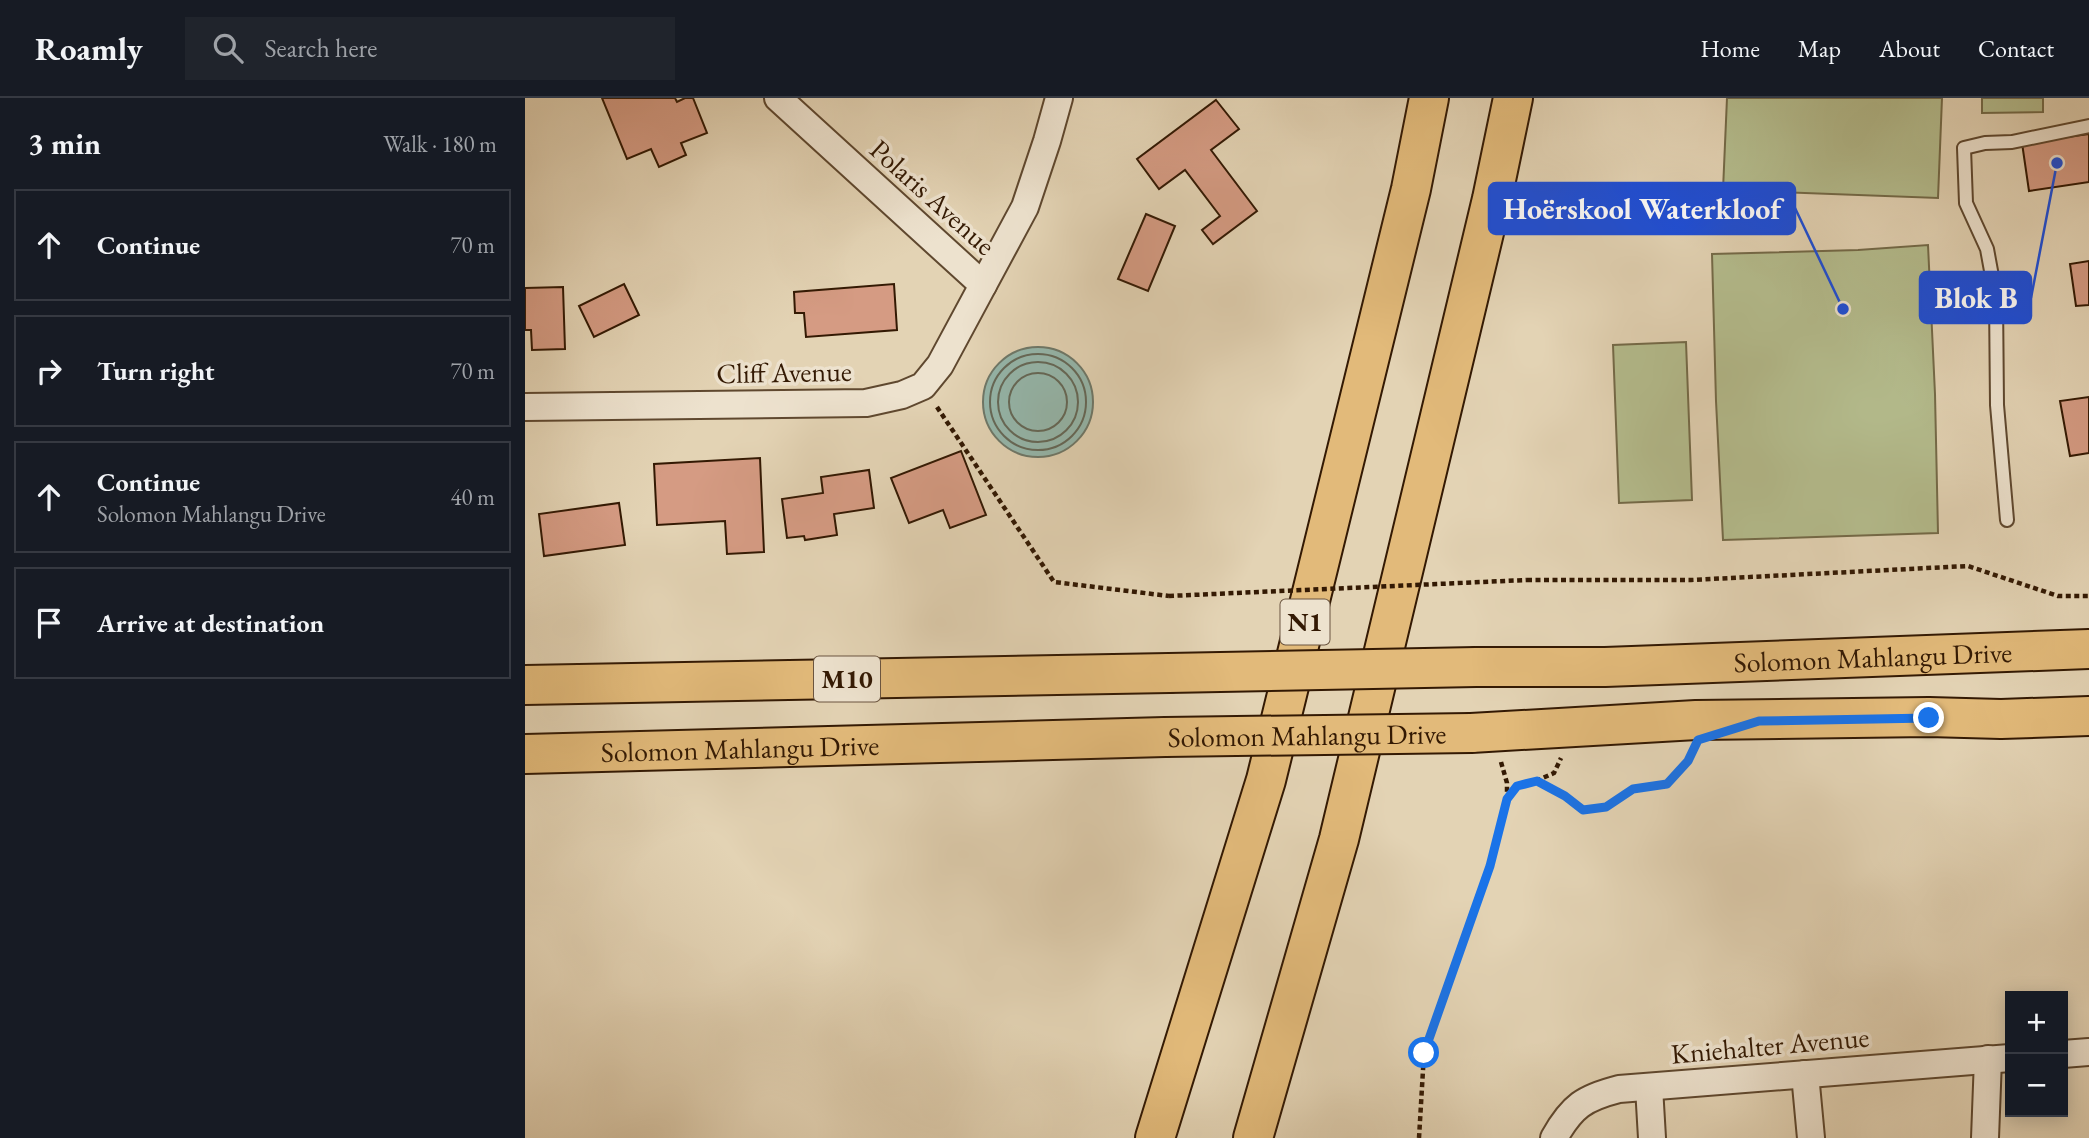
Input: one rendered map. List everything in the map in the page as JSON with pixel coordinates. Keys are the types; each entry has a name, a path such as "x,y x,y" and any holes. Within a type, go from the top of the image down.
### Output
{"main road":[{"name":"N1","path":"1155,1138 1266,780 1411,189 1429,98"},
{"path":"1253,1138 1339,839 1489,212 1513,98"},
{"name":"Solomon Mahlangu Drive","path":"525,685 1476,667 1605,667 2089,649"},
{"name":"Solomon Mahlangu Drive","path":"525,754 1165,737 1471,733 1696,720 2001,719 2089,716"}],"street":[{"name":"Polaris Avenue","path":"778,98 983,285"},
{"path":"923,386 940,365 1025,208 1059,98"},
{"name":"Cliff Avenue","path":"525,407 866,403 902,395 923,386"},
{"path":"2068,1054 2089,1052"},
{"path":"1985,1138 1999,1058"},
{"name":"Kniehalter Avenue","path":"1554,1138 1577,1106 1593,1096 1619,1089 1999,1058"},
{"path":"1805,1074 1811,1138"},
{"path":"1649,1087 1652,1138"}],"lane":[{"path":"2007,520 1997,405 1996,298 1987,249 1966,203 1964,148 1986,143 2012,142 2089,126"}],"path":[{"path":"923,386 1054,582 1169,596 1527,580 1691,580 1968,566 2058,596 2089,596"},
{"path":"1419,1138 1424,1053 1490,866 1507,799 1517,786 1537,781 1565,796 1583,810 1606,807 1633,789 1667,784 1688,761 1698,740"}],"green space":[{"path":"1727,98 1942,98 1938,198 1723,190"},
{"path":"1982,98 2043,98 2043,112 1982,113"},
{"path":"1928,245 1938,533 1723,540 1712,254"},
{"path":"1686,342 1692,500 1619,503 1613,345"}],"water":[{"path":"1038,347 1059,351 1077,363 1089,381 1093,402 1089,423 1077,441 1059,453 1038,457 1017,453 999,441 987,423 983,402 987,381 999,363 1017,351"}],"building":[{"path":"602,98 675,98 677,102 693,98 707,133 681,143 686,155 659,167 651,149 627,159"},
{"path":"1216,100 1239,129 1211,150 1257,211 1213,244 1202,230 1220,216 1185,170 1159,189 1137,159"},
{"path":"2089,134 2089,182 2029,191 2022,143"},
{"path":"1146,214 1175,226 1148,291 1118,279"},
{"path":"2089,261 2089,305 2076,306 2070,264"},
{"path":"624,284 639,315 594,337 579,306"},
{"path":"894,284 897,330 806,337 804,313 795,313 794,292"},
{"path":"563,287 565,349 532,350 531,330 525,330 525,288"},
{"path":"2089,397 2089,453 2070,456 2060,401"},
{"path":"961,451 986,515 950,528 943,510 909,523 891,478"},
{"path":"760,458 764,552 727,554 725,521 657,525 654,464"},
{"path":"869,470 874,508 834,514 837,535 805,540 804,536 787,538 782,499 823,493 821,477"},
{"path":"619,503 625,545 544,556 539,514"}],"place":[{"name":"Blok B","path":"2057,163"},
{"name":"Hoërskool Waterkloof","path":"1843,309"}],"route":[{"path":"1424,1053 1490,866 1507,799 1517,786 1537,781 1565,796 1583,810 1606,807 1633,789 1667,784 1688,761 1698,740 1759,721 1929,718"}]}
